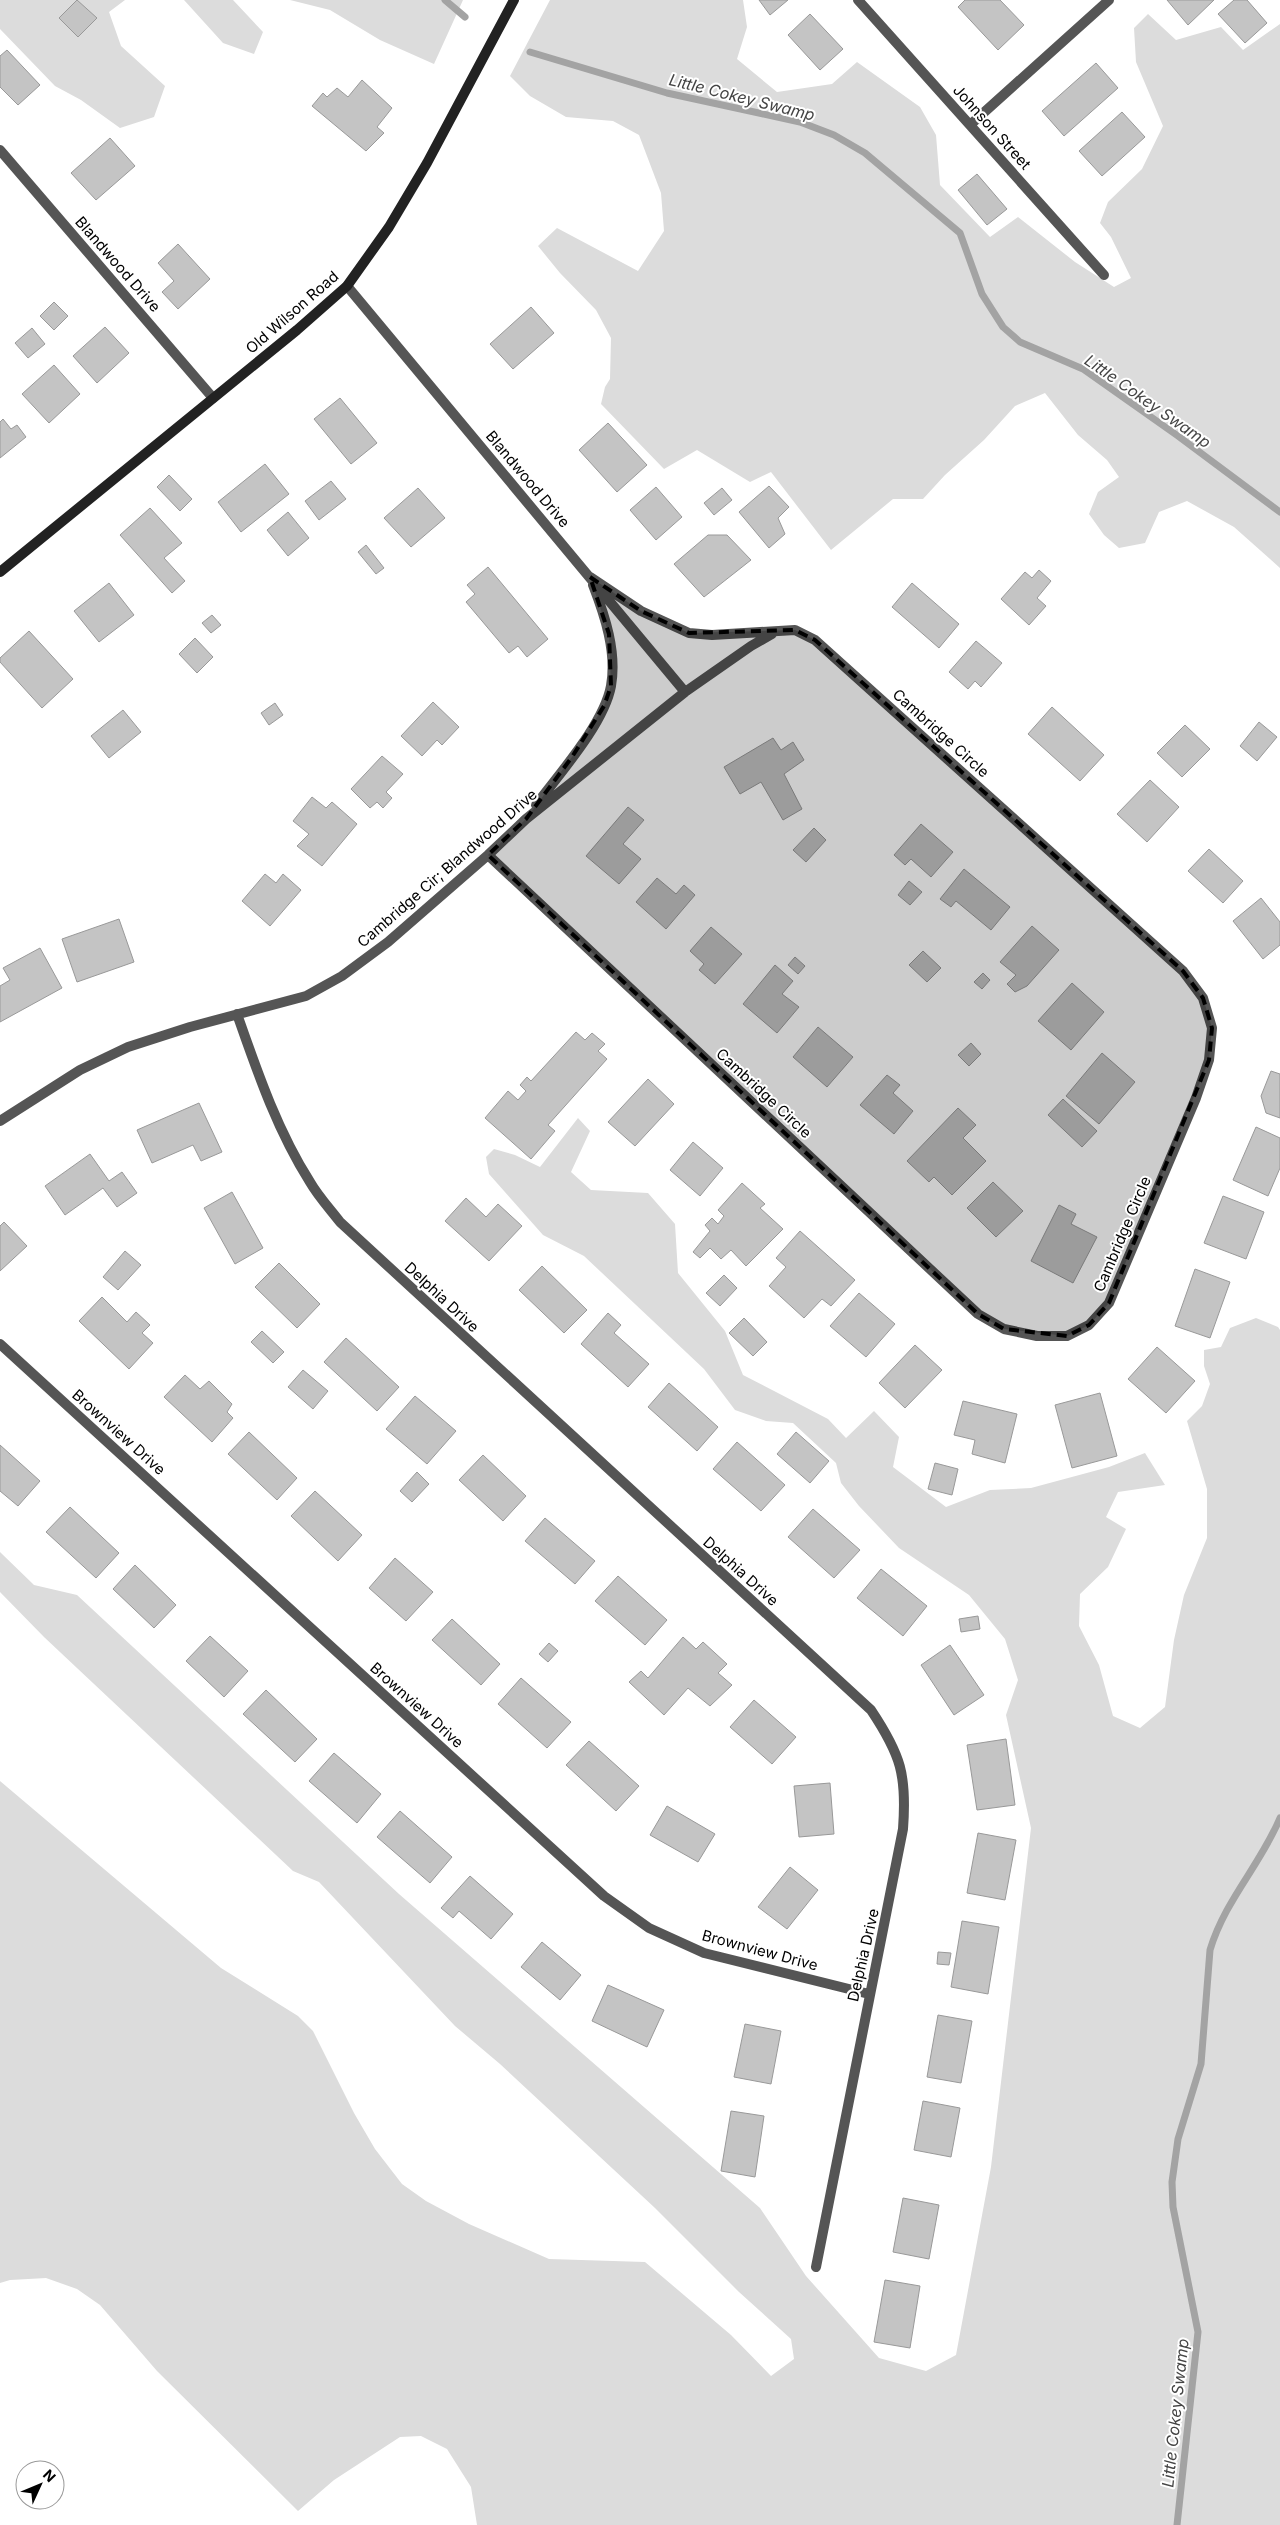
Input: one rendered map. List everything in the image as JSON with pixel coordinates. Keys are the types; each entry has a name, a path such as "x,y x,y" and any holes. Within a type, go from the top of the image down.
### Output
{"street":[{"name":"Old Wilson Road","path":"0,572 347,286 389,228 418,179 514,0"},
{"name":"Johnson Street","path":"858,0 1104,275"},
{"path":"970,125 1109,0"},
{"name":"Blandwood Drive","path":"0,150 213,398"},
{"name":"Blandwood Drive","path":"347,286 685,692"},
{"path":"526,818 593,727 611,686 609,634 590,577"},
{"name":"Cambridge Circle","path":"488,856 978,1314 1004,1329 1037,1336 1067,1336 1089,1325 1109,1303 1196,1098 1209,1060 1212,1028 1203,998 1183,971 815,640 795,630 775,633 712,635 689,633 641,611 590,577"},
{"name":"Cambridge Cir; Blandwood Drive","path":"0,1120 80,1070 128,1048 237,1014 306,996 342,976 388,942 488,856 526,818 685,692 751,646 775,633"},
{"name":"Delphia Drive","path":"237,1014 263,1088 286,1137 310,1182 340,1222 871,1710 891,1740 903,1779 906,1798 904,1830 890,1904 869,1994 816,2267"},
{"name":"Brownview Drive","path":"0,1344 604,1896 649,1928 704,1953 869,1994"}],"highlighted area":[{"path":"590,577 641,611 689,633 795,630 815,640 1183,971 1203,998 1212,1028 1209,1060 1109,1303 1089,1325 1067,1336 1004,1329 978,1314 488,855 526,819 572,757 604,706 611,686 609,634"}],"shaded area":[{"path":"0,0 125,0 109,12 121,46 165,86 154,117 120,128 81,100 55,86 0,29"},
{"path":"184,0 233,0 263,32 254,54 223,43"},
{"path":"290,0 463,0 434,64 380,40 330,10"},
{"path":"550,0 743,0 747,27 737,59 777,92 832,84 857,62 920,107 936,135 940,185 990,237 1018,217 1075,262 1114,287 1131,278 1111,237 1100,223 1108,202 1142,169 1163,126 1136,62 1134,28 1148,14 1176,40 1221,27 1243,50 1280,24 1280,568 1234,527 1187,501 1159,512 1145,543 1119,548 1104,535 1089,514 1098,492 1119,477 1107,460 1078,435 1045,393 1015,406 984,440 945,475 923,499 893,499 831,550 771,472 750,482 697,450 664,469 601,404 605,387 610,379 611,338 596,310 560,273 538,246 557,228 638,271 664,231 661,193 639,135 613,121 566,117 530,96 510,76"},
{"path":"578,1118 590,1131 571,1172 591,1190 648,1193 675,1224 678,1273 725,1331 743,1375 828,1419 846,1438 874,1411 899,1437 893,1467 946,1507 990,1490 1031,1488 1109,1467 1145,1453 1165,1485 1118,1492 1106,1517 1126,1529 1108,1567 1080,1594 1079,1626 1099,1665 1113,1716 1140,1728 1165,1707 1174,1640 1184,1595 1207,1538 1207,1489 1187,1421 1202,1406 1210,1384 1204,1366 1204,1350 1221,1347 1230,1328 1256,1318 1278,1327 1280,1330 1280,2525 477,2525 471,2487 447,2449 421,2436 400,2437 334,2480 298,2511 157,2371 100,2305 77,2289 46,2278 10,2280 0,2283 0,1781 221,1968 298,2016 313,2031 354,2113 375,2149 402,2184 426,2201 469,2224 549,2259 645,2262 731,2335 771,2376 794,2359 791,2339 739,2292 655,2208 500,2064 455,2026 319,1882 293,1871 44,1637 0,1592 0,1552 34,1585 77,1595 399,1894 760,2208 806,2276 879,2358 926,2371 956,2355 991,2167 1031,1828 1006,1715 1018,1680 1005,1639 969,1595 899,1548 859,1506 841,1483 836,1463 793,1423 766,1421 735,1410 704,1369 584,1256 543,1235 489,1174 486,1157 494,1149 515,1155 540,1167"}],"building":[{"path":"77,0 97,18 78,37 59,18"},
{"path":"759,0 788,0 770,15"},
{"path":"965,0 1000,0 1024,25 998,50 958,7"},
{"path":"1167,0 1214,0 1188,25"},
{"path":"1234,0 1247,0 1267,23 1245,43 1218,14"},
{"path":"810,14 843,49 820,70 788,35"},
{"path":"7,50 40,85 18,105 0,87 0,56"},
{"path":"1096,63 1118,88 1064,136 1042,111"},
{"path":"362,80 392,108 377,127 384,133 366,151 312,106 323,93 327,97 337,88 348,97"},
{"path":"1122,112 1145,137 1102,176 1079,151"},
{"path":"110,138 135,166 96,200 71,173"},
{"path":"977,174 1007,209 987,225 958,190"},
{"path":"178,244 210,279 178,309 162,292 174,281 158,263"},
{"path":"54,302 68,316 54,330 40,316"},
{"path":"531,307 554,333 513,369 490,344"},
{"path":"105,327 129,353 97,383 73,356"},
{"path":"32,328 45,344 28,358 15,343"},
{"path":"54,365 80,394 49,423 22,394"},
{"path":"340,398 377,443 351,464 314,419"},
{"path":"3,419 11,429 17,425 26,437 0,458 0,422"},
{"path":"608,423 647,465 617,492 579,450"},
{"path":"265,464 289,494 241,532 218,502"},
{"path":"169,475 192,499 180,511 157,487"},
{"path":"331,481 346,499 319,520 305,501"},
{"path":"769,486 789,507 778,518 785,534 769,548 739,512"},
{"path":"656,487 682,517 656,540 630,510"},
{"path":"418,488 445,518 411,547 384,518"},
{"path":"722,488 732,500 714,515 704,503"},
{"path":"150,508 182,543 164,558 185,581 172,593 120,535"},
{"path":"288,512 309,538 288,556 267,530"},
{"path":"708,535 727,535 751,560 704,597 674,564"},
{"path":"366,545 384,568 376,574 358,552"},
{"path":"488,567 548,639 527,657 518,646 509,653 466,602 475,594 467,585"},
{"path":"1039,570 1051,581 1037,598 1046,606 1029,625 1001,599 1025,572 1032,578"},
{"path":"109,583 134,615 99,642 74,611"},
{"path":"912,583 959,624 939,648 892,607"},
{"path":"212,615 221,625 211,633 202,623"},
{"path":"29,631 73,679 42,708 0,662 0,658"},
{"path":"195,638 213,657 197,673 179,654"},
{"path":"976,641 1002,663 981,687 975,681 968,689 949,672"},
{"path":"433,702 459,727 442,745 437,740 422,756 401,736"},
{"path":"275,703 283,715 269,725 261,713"},
{"path":"1052,707 1104,755 1080,781 1028,734"},
{"path":"123,710 141,732 109,758 91,736"},
{"path":"1259,722 1277,737 1257,761 1240,746"},
{"path":"1185,725 1210,749 1182,777 1157,753"},
{"path":"773,738 781,750 793,742 804,760 784,774 802,809 783,820 761,782 740,794 724,767"},
{"path":"382,756 403,774 386,792 392,798 383,808 377,802 370,808 351,789"},
{"path":"1150,780 1179,807 1147,842 1117,814"},
{"path":"312,797 326,808 332,802 357,824 322,866 297,846 309,834 293,821"},
{"path":"628,807 644,820 623,844 641,859 619,884 586,856"},
{"path":"921,824 953,852 931,877 911,859 905,865 894,855"},
{"path":"814,828 826,840 806,862 793,850"},
{"path":"1209,849 1243,881 1223,903 1188,871"},
{"path":"964,869 1010,907 991,930 956,901 951,907 940,899"},
{"path":"265,874 276,883 283,874 301,890 270,926 242,901"},
{"path":"657,878 676,894 684,885 695,895 666,929 636,902"},
{"path":"909,881 922,892 910,905 898,895"},
{"path":"1261,898 1280,922 1280,945 1263,959 1233,921"},
{"path":"119,919 134,962 77,982 62,939"},
{"path":"1032,926 1059,950 1027,986 1015,992 1007,984 1016,975 1000,962"},
{"path":"711,927 742,954 715,984 699,970 704,964 690,951"},
{"path":"40,948 62,988 0,1022 0,986 10,980 3,968"},
{"path":"923,951 941,968 927,982 909,965"},
{"path":"795,957 805,966 798,974 788,965"},
{"path":"775,965 793,981 782,994 799,1007 777,1033 743,1004"},
{"path":"983,973 990,980 982,989 974,982"},
{"path":"1072,983 1104,1012 1071,1050 1038,1021"},
{"path":"818,1027 853,1057 827,1087 793,1057"},
{"path":"576,1032 585,1040 592,1033 605,1044 598,1051 607,1059 548,1125 555,1131 531,1159 485,1118 508,1091 518,1100 526,1091 520,1085 527,1077 531,1081"},
{"path":"971,1043 981,1054 969,1066 958,1055"},
{"path":"1102,1053 1135,1082 1099,1124 1066,1096"},
{"path":"1271,1071 1280,1074 1280,1118 1266,1113 1261,1096"},
{"path":"887,1075 900,1085 893,1093 913,1111 894,1134 860,1105"},
{"path":"648,1079 674,1104 635,1146 608,1122"},
{"path":"1063,1099 1097,1131 1082,1147 1048,1115"},
{"path":"199,1103 222,1152 201,1161 193,1145 152,1163 137,1130"},
{"path":"958,1108 976,1125 963,1138 986,1161 952,1195 934,1177 929,1182 907,1161"},
{"path":"1256,1127 1280,1138 1280,1168 1268,1196 1233,1180"},
{"path":"693,1142 723,1168 700,1196 670,1170"},
{"path":"90,1154 109,1181 122,1172 137,1193 117,1207 103,1188 65,1215 45,1186"},
{"path":"993,1182 1023,1211 996,1237 967,1208"},
{"path":"742,1183 765,1204 760,1208 783,1229 746,1266 731,1250 721,1259 710,1248 700,1258 693,1252 710,1231 705,1225 712,1218 718,1224 724,1216 718,1210"},
{"path":"232,1192 263,1248 235,1264 204,1208"},
{"path":"1223,1196 1264,1212 1246,1259 1204,1243"},
{"path":"466,1198 486,1217 498,1204 522,1226 489,1261 445,1221"},
{"path":"1059,1205 1076,1214 1071,1224 1097,1237 1073,1283 1031,1261"},
{"path":"4,1222 27,1246 0,1271 0,1226"},
{"path":"800,1231 855,1280 831,1306 822,1299 804,1318 769,1286 786,1267 776,1258"},
{"path":"125,1251 141,1265 118,1290 103,1277"},
{"path":"279,1263 320,1304 297,1328 255,1287"},
{"path":"542,1266 587,1310 564,1333 519,1290"},
{"path":"1195,1269 1230,1282 1210,1338 1175,1326"},
{"path":"724,1275 737,1288 720,1306 706,1293"},
{"path":"859,1293 895,1324 866,1357 830,1326"},
{"path":"102,1297 127,1322 136,1312 150,1325 142,1333 153,1343 129,1369 79,1321"},
{"path":"608,1313 621,1325 614,1333 649,1364 628,1387 581,1344"},
{"path":"744,1318 767,1342 753,1356 729,1333"},
{"path":"262,1331 284,1352 273,1363 251,1342"},
{"path":"346,1338 399,1387 377,1411 324,1362"},
{"path":"915,1345 942,1370 905,1408 879,1383"},
{"path":"1157,1347 1195,1381 1166,1413 1128,1379"},
{"path":"303,1370 328,1391 313,1409 288,1387"},
{"path":"185,1375 200,1389 209,1381 232,1404 227,1412 233,1418 212,1442 164,1397"},
{"path":"669,1383 718,1427 697,1451 648,1407"},
{"path":"1100,1393 1117,1456 1072,1468 1055,1405"},
{"path":"415,1396 456,1431 427,1464 386,1429"},
{"path":"963,1401 1017,1414 1005,1463 972,1454 975,1440 954,1435"},
{"path":"249,1432 297,1478 277,1500 228,1454"},
{"path":"796,1432 829,1461 810,1483 777,1454"},
{"path":"737,1442 785,1485 761,1511 713,1469"},
{"path":"0,1445 40,1481 18,1506 0,1491"},
{"path":"483,1455 526,1496 503,1521 459,1480"},
{"path":"935,1463 958,1469 952,1495 928,1489"},
{"path":"417,1472 429,1484 412,1502 400,1491"},
{"path":"315,1491 362,1535 338,1561 291,1516"},
{"path":"70,1507 119,1553 96,1578 46,1532"},
{"path":"813,1509 860,1550 834,1578 788,1537"},
{"path":"545,1518 595,1561 575,1584 525,1541"},
{"path":"395,1558 433,1592 406,1621 369,1588"},
{"path":"135,1565 176,1605 154,1628 113,1589"},
{"path":"881,1569 927,1606 903,1636 857,1598"},
{"path":"618,1576 667,1620 645,1645 595,1601"},
{"path":"978,1616 980,1629 961,1632 959,1619"},
{"path":"452,1619 500,1664 481,1685 432,1640"},
{"path":"210,1636 248,1671 224,1697 186,1661"},
{"path":"683,1637 696,1649 703,1642 727,1664 718,1673 732,1685 710,1706 688,1688 664,1715 629,1682 641,1671 648,1678"},
{"path":"549,1643 558,1651 548,1662 539,1654"},
{"path":"950,1645 984,1695 954,1715 921,1665"},
{"path":"521,1678 571,1722 547,1748 498,1704"},
{"path":"266,1690 317,1739 295,1762 243,1714"},
{"path":"754,1700 796,1737 772,1764 730,1727"},
{"path":"1006,1739 1015,1805 977,1810 967,1745"},
{"path":"589,1741 639,1786 616,1811 566,1765"},
{"path":"334,1753 381,1794 357,1823 309,1781"},
{"path":"830,1783 834,1834 799,1837 794,1786"},
{"path":"667,1806 715,1834 698,1862 650,1835"},
{"path":"400,1811 452,1857 430,1883 377,1837"},
{"path":"978,1833 1016,1840 1005,1900 967,1893"},
{"path":"790,1867 818,1890 787,1929 758,1907"},
{"path":"470,1876 513,1914 491,1939 459,1911 453,1918 441,1908"},
{"path":"962,1921 999,1927 988,1994 951,1987"},
{"path":"542,1942 581,1975 560,2000 521,1967"},
{"path":"938,1952 951,1953 949,1965 937,1964"},
{"path":"608,1985 664,2010 647,2047 592,2021"},
{"path":"938,2015 972,2021 961,2083 927,2077"},
{"path":"745,2024 781,2031 771,2084 734,2077"},
{"path":"923,2101 960,2108 951,2157 914,2150"},
{"path":"731,2111 764,2116 755,2177 721,2171"},
{"path":"903,2198 939,2205 929,2259 893,2252"},
{"path":"885,2280 920,2286 910,2348 874,2342"}],"waterway":[{"name":"Little Cokey Swamp","path":"445,0 465,17"},
{"name":"Little Cokey Swamp","path":"530,52 667,93 800,122 834,135 865,153 960,233 982,294 1003,327 1020,342 1083,369 1178,436 1280,512"},
{"name":"Little Cokey Swamp","path":"1177,2525 1198,2332 1173,2207 1172,2182 1178,2139 1201,2064 1210,1950 1234,1898 1263,1851 1280,1818"}]}
